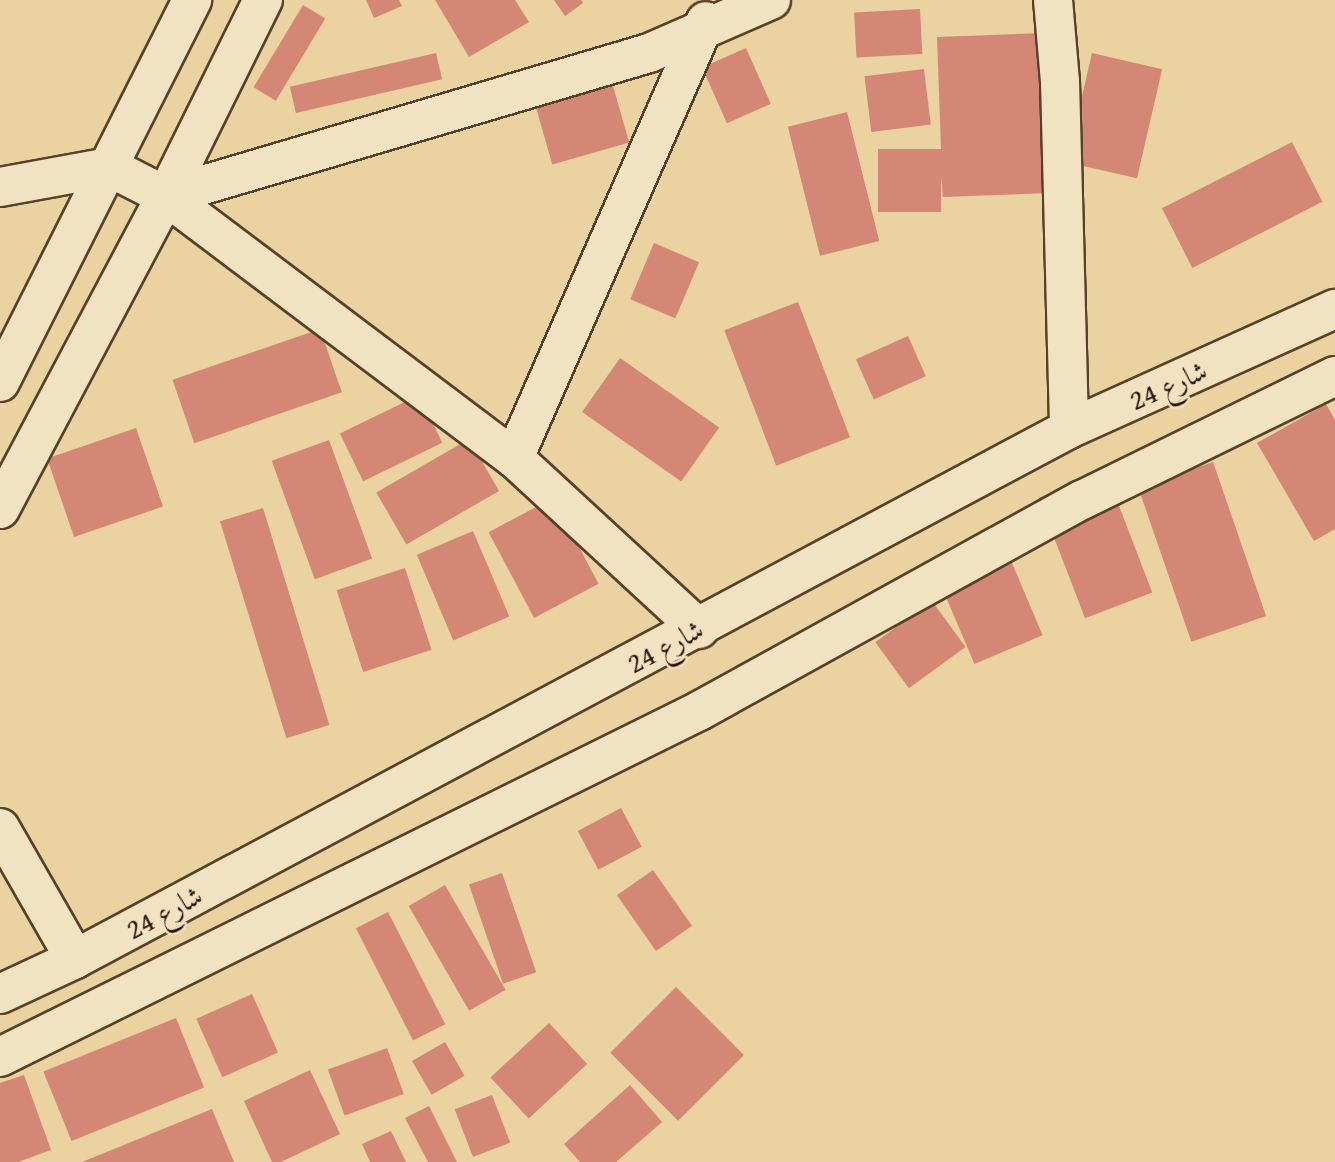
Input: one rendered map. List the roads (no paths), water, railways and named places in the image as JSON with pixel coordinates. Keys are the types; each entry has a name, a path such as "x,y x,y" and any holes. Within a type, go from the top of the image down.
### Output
{"street":[{"path":"0,382 192,0"},
{"path":"0,509 166,196 263,0"},
{"path":"166,196 649,53 709,15 771,0"},
{"path":"1053,0 1060,81 1069,429"},
{"path":"514,458 709,15"},
{"path":"0,187 109,167 166,196 514,458 699,629"},
{"name":"شارع 24","path":"0,994 75,959 699,629 1069,429 1335,309"},
{"name":"شارع 24","path":"0,1057 699,711 1082,500 1335,376"},
{"path":"0,828 75,959"}]}
